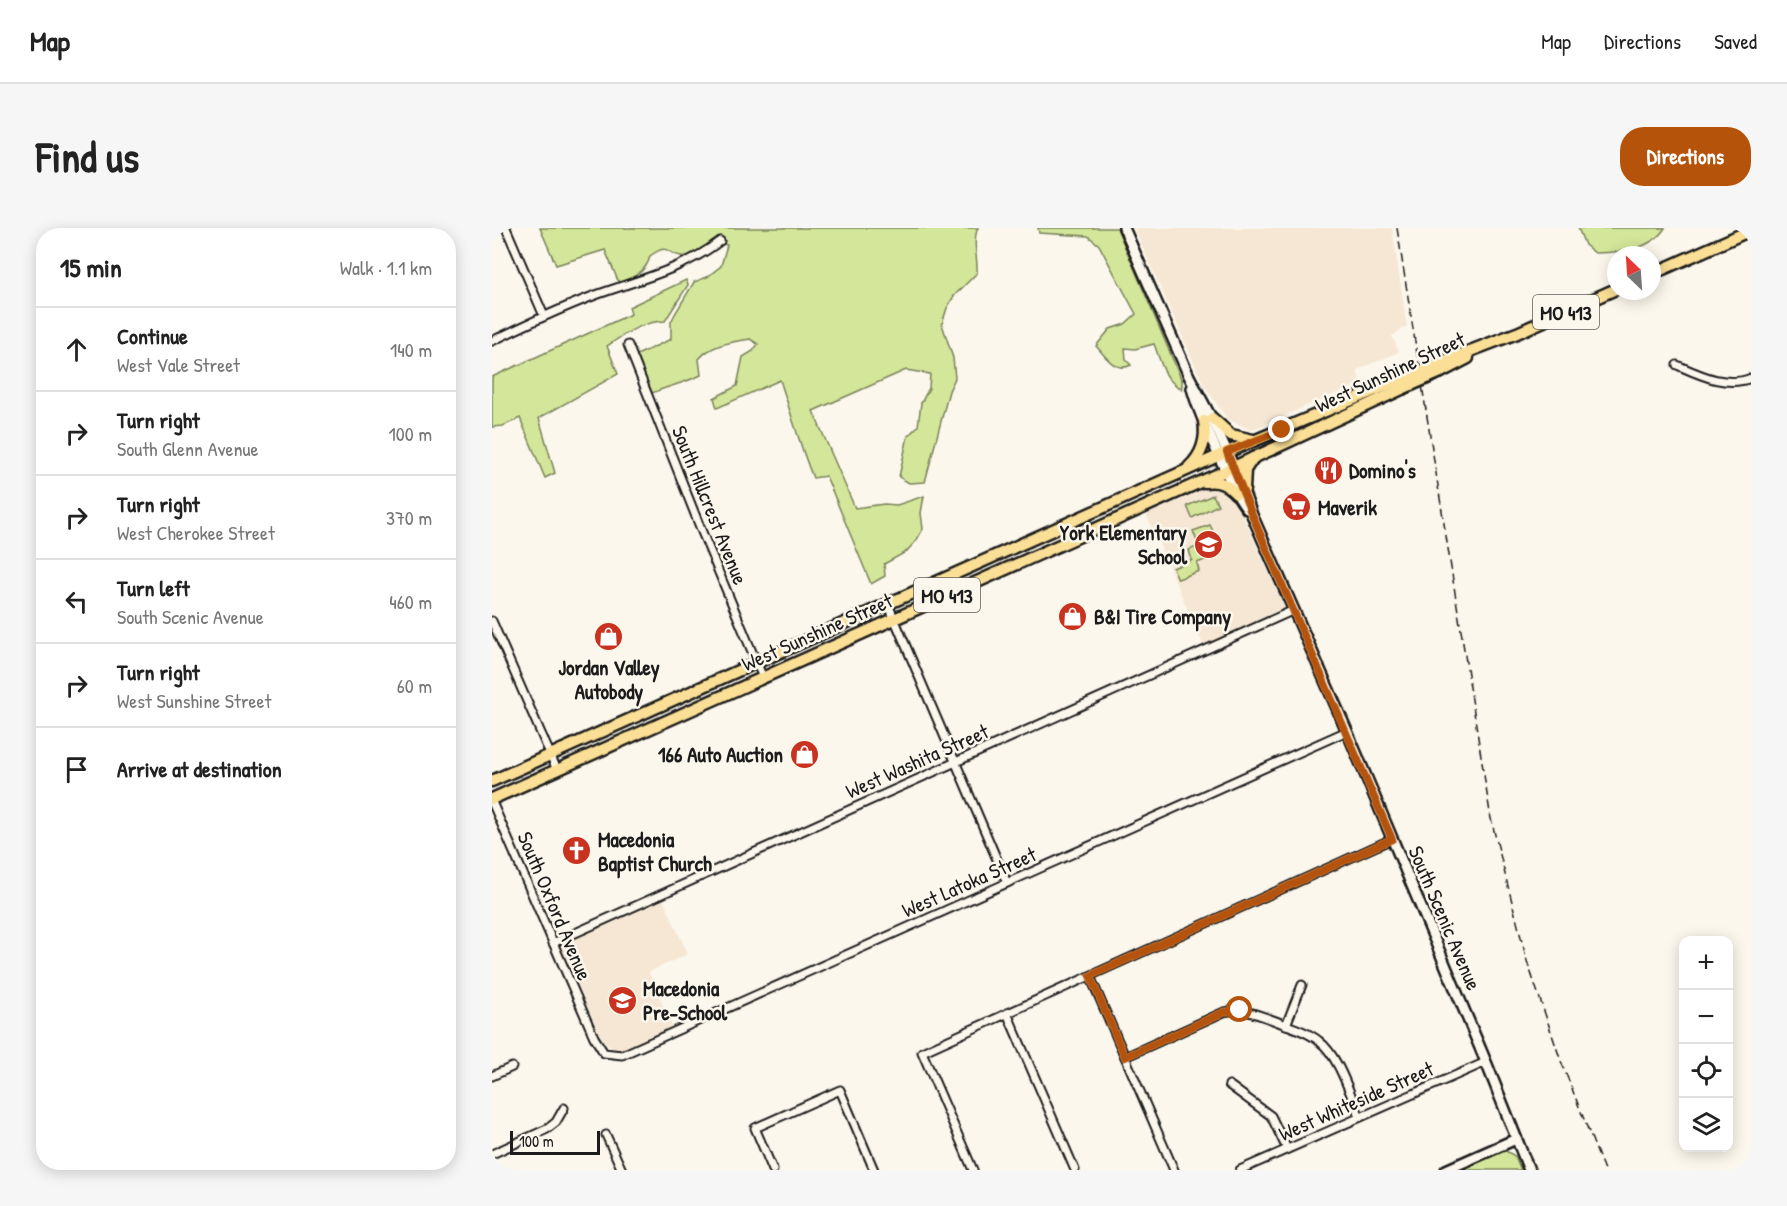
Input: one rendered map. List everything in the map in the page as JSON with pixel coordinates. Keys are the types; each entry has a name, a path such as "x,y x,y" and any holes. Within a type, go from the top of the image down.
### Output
{"main road":[{"name":"South Scenic Avenue","path":"1124,228 1347,731 1529,1170"},
{"path":"1661,270 1751,230"},
{"name":"West Sunshine Street","path":"492,801 1230,469 1401,385 1607,294"},
{"name":"West Sunshine Street","path":"492,782 1223,454 1401,385"},
{"path":"1182,472 1195,460 1203,448 1208,420 1236,437 1256,440"},
{"path":"1198,483 1219,482 1240,492 1246,466 1255,456"},
{"path":"1446,1170 1516,1139"}],"street":[{"path":"506,228 544,316"},
{"path":"492,341 544,316 656,275 704,254 720,241"},
{"name":"South Hillcrest Avenue","path":"628,345 763,678"},
{"path":"1677,365 1708,378 1724,381 1743,381 1751,378"},
{"path":"888,604 1007,883"},
{"name":"West Washita Street","path":"553,943 1294,610"},
{"path":"492,621 557,770"},
{"name":"West Latoka Street","path":"604,1053 622,1055 1347,731"},
{"name":"South Oxford Avenue","path":"492,801 594,1037 604,1053"},
{"path":"974,1170 922,1052 1392,839"},
{"path":"1090,976 1174,1170"},
{"path":"1286,1025 1302,985"},
{"path":"1125,1057 1229,1011 1251,1012 1315,1037 1330,1051 1360,1117"},
{"path":"1006,1013 1075,1170"},
{"name":"West Whiteside Street","path":"1240,1170 1486,1062"},
{"path":"492,1076 512,1067"},
{"path":"1229,1085 1271,1116 1287,1149"},
{"path":"773,1170 755,1128 840,1090 874,1170"},
{"path":"492,1154 550,1127 559,1118 564,1108"},
{"path":"606,1135 622,1170"}],"shaded area":[{"path":"1134,228 1392,228 1407,326 1392,336 1399,352 1357,370 1361,383 1251,430 1227,419 1204,385"},
{"name":"York Elementary School","path":"1207,487 1228,490 1236,501 1286,610 1204,647 1146,514"},
{"name":"Macedonia Pre-School","path":"663,899 688,954 649,972 673,1029 627,1049 615,1049 605,1044 601,1037 560,945"}],"green space":[{"path":"540,228 978,228 975,244 977,273 954,296 942,324 953,358 955,378 949,391 925,482 909,483 899,477 908,436 918,426 921,403 929,388 930,374 906,370 813,411 855,508 884,504 897,505 924,496 921,513 923,529 906,552 884,564 885,576 871,584 826,476 813,478 780,380 717,408 714,398 737,386 743,357 753,351 758,344 750,339 716,347 699,359 701,375 652,393 637,355 671,339 671,322 694,282 707,277 721,266 727,245 712,241 698,252 686,256 676,255 665,249 661,250 650,256 646,266 638,274 619,283 605,250 556,265"},
{"path":"1038,228 1117,228 1182,381 1182,389 1167,375 1154,344 1135,349 1125,348 1126,360 1131,365 1125,367 1111,363 1103,355 1096,346 1110,329 1125,324 1136,314 1099,245 1088,236 1039,233"},
{"path":"1578,228 1665,228 1659,236 1643,246 1607,246 1607,252 1595,253 1585,245"},
{"path":"686,280 688,285 665,321 642,326 607,346 618,374 539,418 555,473 545,478 520,418 503,426 492,427 492,377 631,314 629,307"},
{"path":"1213,495 1218,505 1192,518 1187,506"},
{"path":"1210,525 1222,550 1215,553 1215,556 1197,563 1199,571 1178,579 1173,568 1192,560 1189,550 1197,547 1198,544 1193,531"},
{"path":"1504,1150 1515,1156 1521,1170 1460,1170"}],"railway":[{"path":"1397,228 1491,819 1527,961 1561,1061 1604,1170"}],"place":[{"name":"Domino's","path":"1328,470"},
{"name":"Maverik","path":"1297,507"},
{"name":"York Elementary School","path":"1208,544"},
{"name":"B&I Tire Company","path":"1073,616"},
{"name":"Jordan Valley Autobody","path":"609,636"},
{"name":"166 Auto Auction","path":"804,754"},
{"name":"Macedonia Baptist Church","path":"577,851"},
{"name":"Macedonia Pre-School","path":"622,1000"}],"route":[{"path":"1240,1010 1224,1012 1125,1057 1090,976 1392,839 1227,452 1282,430"}]}
